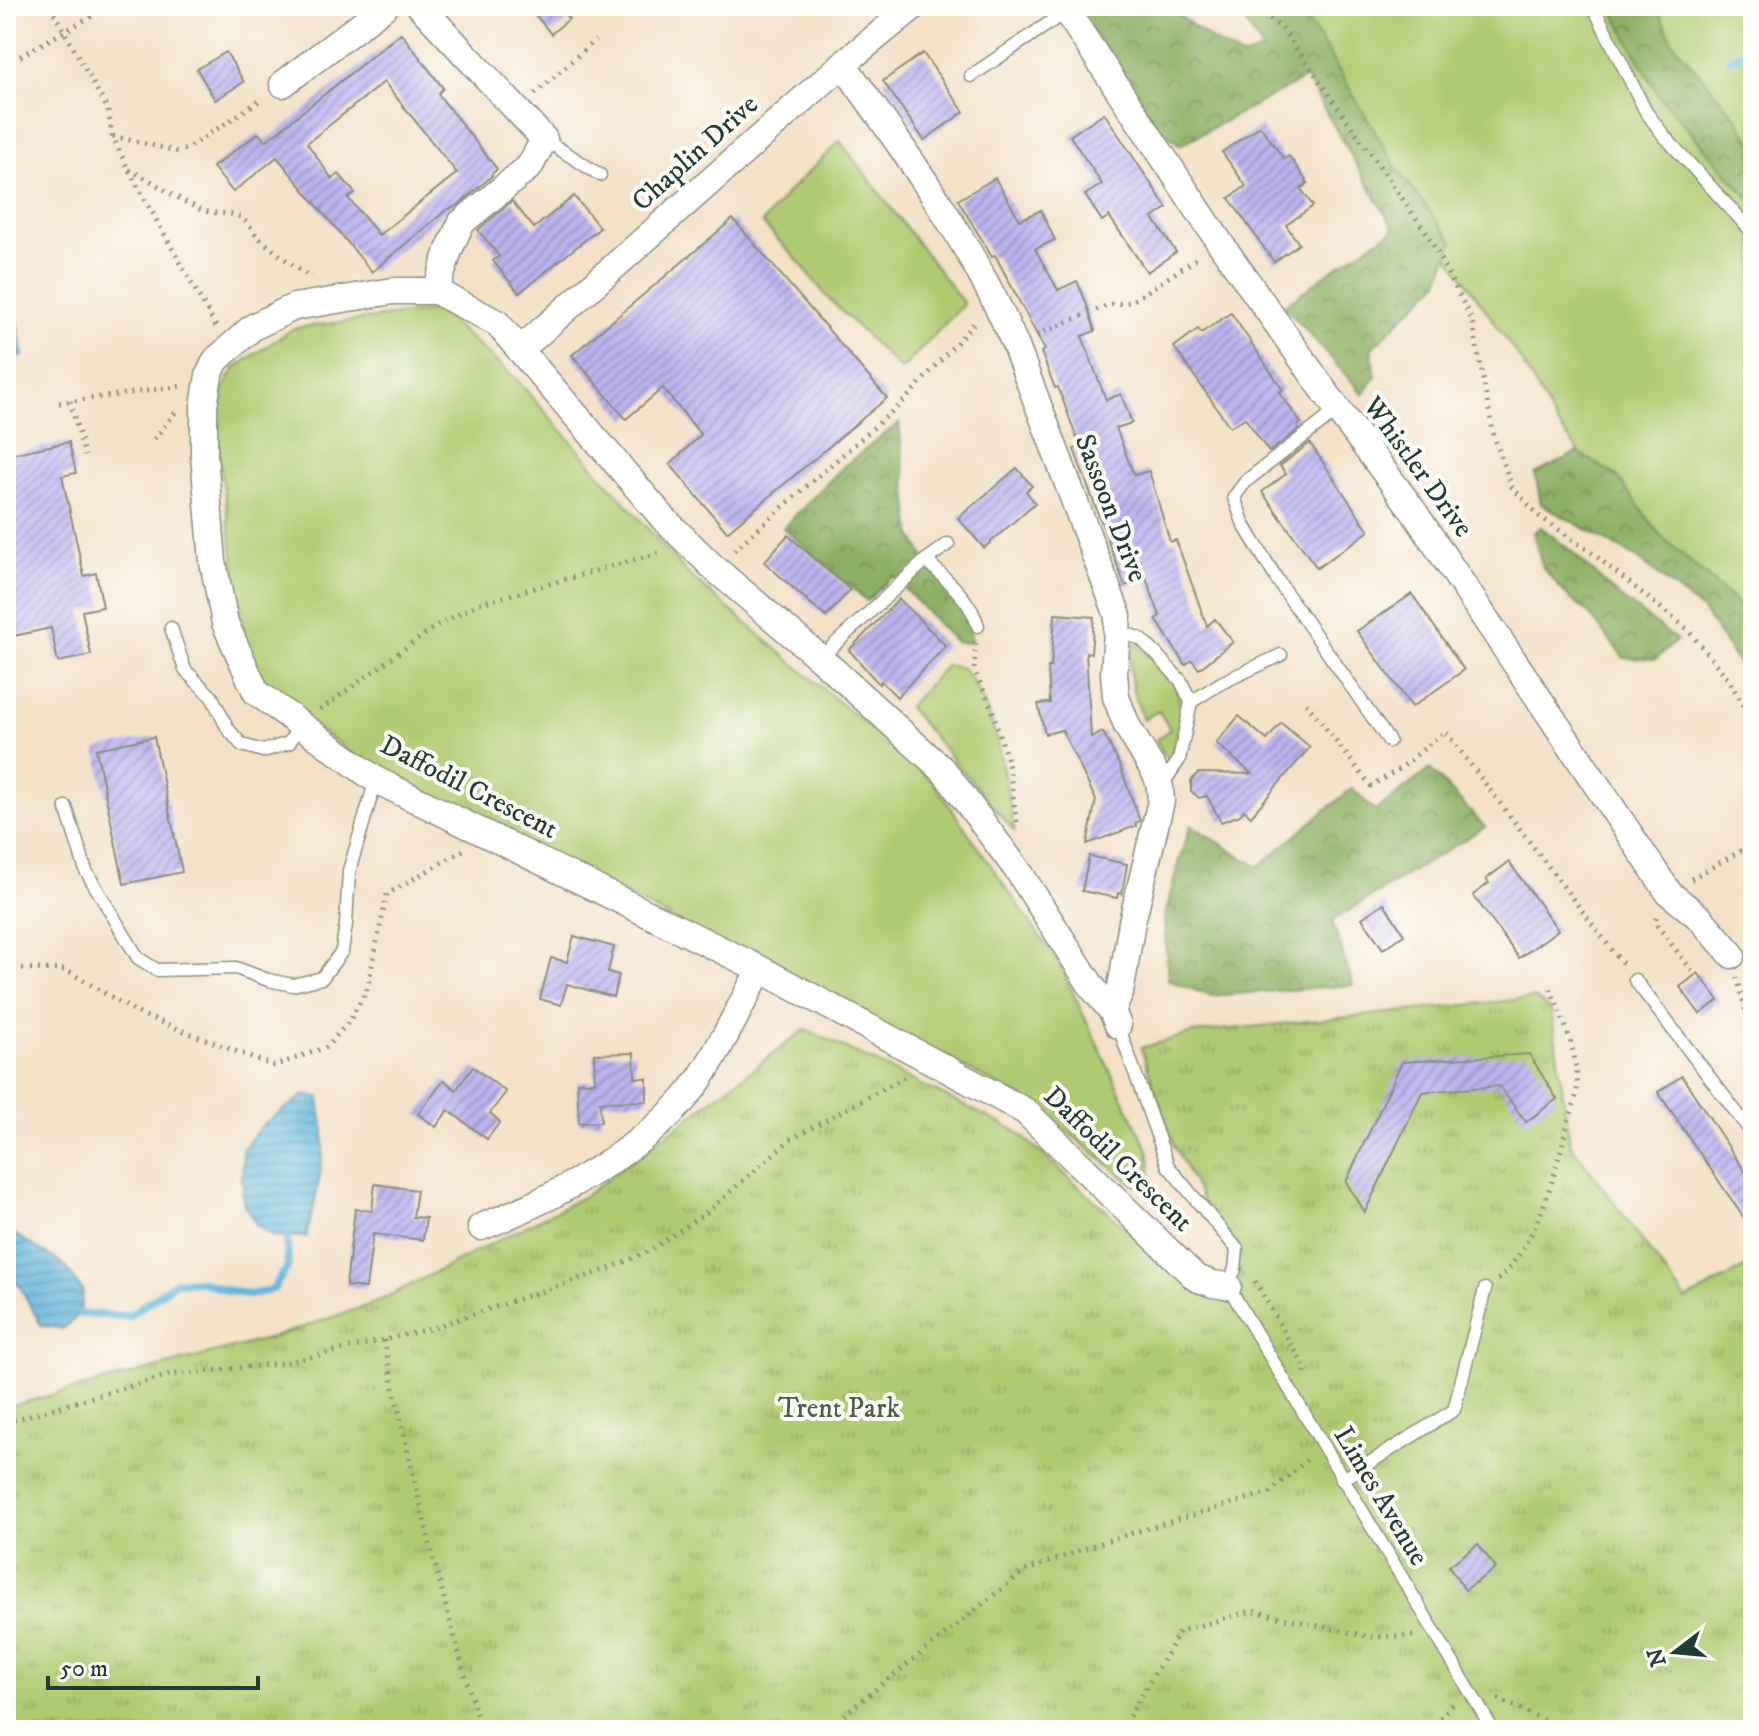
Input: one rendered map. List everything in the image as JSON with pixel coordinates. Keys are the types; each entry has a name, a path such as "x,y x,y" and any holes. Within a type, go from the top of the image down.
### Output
{"street":[{"path":"283,84 385,6"},
{"path":"420,6 544,139 530,166 461,223 436,291"},
{"name":"Chaplin Drive","path":"521,349 843,64 914,6"},
{"name":"Whistler Drive","path":"1065,9 1220,243 1410,506 1669,893 1700,918 1732,955"},
{"name":"Sassoon Drive","path":"843,64 940,201 995,299 1015,344 1118,616 1114,673 1116,697 1127,726 1157,776 1160,788"},
{"name":"Daffodil Crescent","path":"1115,1018 1019,872 944,771 820,658 714,568 664,519 497,323 436,291 393,291 294,307 253,327 216,360 209,375 204,406 204,455 213,562 225,623 256,692 376,780 760,969 1025,1111 1196,1278 1228,1286"},
{"path":"1115,1018 1132,922 1161,801 1160,788"},
{"path":"481,1227 507,1217 616,1157 672,1111 700,1078 760,969"}],"lane":[{"path":"1593,6 1646,112 1753,233"},
{"path":"1743,6 1753,14"},
{"path":"971,76 1065,9"},
{"path":"544,139 600,175"},
{"path":"1338,410 1246,481 1234,497 1244,525 1278,581 1389,741"},
{"path":"820,658 926,560 948,544"},
{"path":"926,560 962,596 975,614 978,626"},
{"path":"171,628 185,670 212,697 228,729 242,745 263,751 289,743 300,724"},
{"path":"1119,631 1141,639 1181,681 1191,702 1179,760 1160,788"},
{"path":"1191,702 1221,683 1281,655"},
{"path":"66,807 86,871 138,958 157,970 236,968 293,985 322,978 342,951 349,871 376,780"},
{"path":"1635,980 1753,1134"},
{"path":"1115,1018 1168,1166 1237,1249 1235,1269 1228,1286"},
{"name":"Limes Avenue","path":"1228,1286 1493,1730"},
{"path":"1342,1480 1454,1410 1485,1289"}],"path":[{"path":"50,6 108,110 112,135 128,169 227,349"},
{"path":"6,64 110,6"},
{"path":"1249,6 1282,28 1428,235 1472,320 1494,437 1512,487 1539,516 1592,553 1687,629 1729,680 1753,724"},
{"path":"517,110 595,40"},
{"path":"112,135 176,151 187,149 283,84"},
{"path":"128,169 205,211 237,215 271,248 303,273 318,279"},
{"path":"1015,344 1108,305 1131,302 1220,243"},
{"path":"714,568 904,401 995,299"},
{"path":"59,403 177,388 209,375"},
{"path":"70,401 85,456"},
{"path":"300,724 436,626 478,604 666,551 695,550"},
{"path":"978,626 974,670 992,708 1009,767 1020,846 1019,872"},
{"path":"1306,703 1371,786 1401,768 1445,731 1635,980"},
{"path":"1732,955 1745,1008 1753,1025"},
{"path":"6,968 66,970 92,984"},
{"path":"1485,1289 1514,1264 1534,1228 1556,1173 1577,1089 1570,1036 1550,988"},
{"path":"6,1422 169,1375 285,1363 426,1330 608,1269 649,1251 707,1212 791,1139 917,1071 927,1058"},
{"path":"384,1340 399,1414 458,1653 481,1730"},
{"path":"825,1730 1024,1571 1109,1540 1270,1492 1323,1446"},
{"path":"1121,1730 1180,1631 1252,1611 1370,1637 1436,1635"},
{"path":"1466,1686 1566,1730"},
{"path":"1430,1730 1436,1722 1441,1730"}],"green space":[{"path":"1076,6 1166,6 1242,57 1263,50 1235,6 1297,6 1321,40 1396,167 1453,242 1439,282 1371,349 1376,376 1363,394 1284,306 1394,229 1306,78 1180,145 1155,125"},
{"path":"1277,6 1753,6 1753,675 1557,424 1523,364"},
{"path":"1610,6 1656,6 1674,44 1737,118 1753,144 1753,203 1659,96"},
{"path":"840,141 964,304 901,370 828,298 762,223 790,190"},
{"path":"438,310 518,381 688,574 933,782 1059,964 1149,1152 1151,1187 1135,1186 1028,1100 361,760 270,695 246,645 212,407 236,367 294,328"},
{"path":"899,423 912,535 926,560 969,618 971,643 955,642 893,576 867,601 783,528 844,466"},
{"path":"1578,452 1617,476 1660,535 1753,617 1753,686 1705,613 1637,558 1541,504 1535,474"},
{"path":"1541,527 1615,593 1677,640 1656,659 1624,658 1589,614 1568,597 1543,568 1533,533"},
{"path":"1134,642 1165,671 1177,691 1179,722 1168,762 1156,740 1170,729 1159,711 1143,719 1133,691 1130,662"},
{"path":"946,665 962,668 984,703 998,746 1015,832 908,707"},
{"path":"1430,769 1485,827 1332,921 1353,985 1210,996 1168,980 1164,920 1191,825 1258,867 1352,788 1375,811"},
{"name":"Trent Park","path":"1535,998 1551,1010 1570,1143 1686,1300 1753,1263 1753,1730 6,1730 6,1407 271,1338 377,1302 585,1196 806,1029 1015,1130 1197,1291 1242,1277 1175,1147 1141,1048 1193,1033"}],"water":[{"path":"6,265 23,356 6,359"},
{"path":"304,1095 320,1097 324,1130 315,1199 306,1237 272,1236 256,1224 243,1202 243,1149 261,1126"},
{"path":"11,1232 66,1266 83,1292 80,1314 63,1329 41,1325 19,1285 6,1271 6,1237"}],"building":[{"path":"528,6 558,6 569,19 551,34"},
{"path":"401,33 443,88 438,94 497,169 458,205 445,211 372,272 277,157 233,192 213,167 258,133 266,141","holes":["384,82 457,173 379,235 348,198 355,193 339,174 332,179 307,143"]},
{"path":"226,52 244,82 215,100 197,69"},
{"path":"923,53 964,112 924,140 883,81"},
{"path":"1104,113 1167,208 1153,218 1176,252 1147,272 1109,216 1102,221 1085,195 1102,184 1070,136"},
{"path":"1260,126 1284,159 1289,156 1308,183 1301,189 1313,206 1286,225 1299,244 1274,262 1229,198 1246,186 1222,152"},
{"path":"995,178 1020,220 1041,210 1055,240 1035,249 1058,290 1077,281 1095,331 1082,336 1106,400 1121,394 1132,423 1116,428 1134,475 1149,471 1170,542 1176,540 1207,626 1215,619 1233,642 1199,669 1192,660 1185,665 1156,619 1160,616 1146,578 1125,586 1074,449 1080,447 1058,387 1055,388 1041,352 1045,350 995,255 992,257 958,200"},
{"path":"574,196 600,228 519,293 493,261 499,256 478,230 512,201 534,228"},
{"path":"733,219 887,398 727,532 670,464 701,435 663,388 626,419 572,355"},
{"path":"1231,313 1283,390 1279,392 1301,423 1297,426 1299,429 1269,452 1245,418 1230,427 1174,347 1198,329 1201,333"},
{"path":"69,442 76,473 62,476 84,576 96,573 103,607 82,611 91,655 58,662 51,628 14,636 6,597 6,455"},
{"path":"1310,443 1369,531 1317,568 1262,492 1286,474 1280,466"},
{"path":"1017,468 1032,486 1026,491 1035,503 984,548 958,518"},
{"path":"788,535 850,590 826,617 764,562"},
{"path":"1412,594 1464,670 1412,707 1357,631"},
{"path":"899,599 946,646 897,697 881,681 879,684 849,650"},
{"path":"1055,614 1094,617 1091,653 1086,652 1091,738 1103,732 1120,766 1140,821 1135,823 1136,826 1087,844 1096,800 1062,730 1045,734 1038,704 1050,703 1048,667 1051,667"},
{"path":"1239,716 1267,740 1281,723 1310,747 1251,816 1244,810 1240,815 1221,822 1207,796 1199,798 1191,791 1191,781 1198,773 1252,774 1216,743"},
{"path":"154,737 182,872 124,884 96,749"},
{"path":"1089,856 1127,864 1122,894 1118,893 1117,898 1082,891"},
{"path":"1509,862 1558,930 1519,958 1473,895 1489,883 1486,879"},
{"path":"1384,903 1404,935 1383,949 1362,918"},
{"path":"574,936 614,947 608,972 619,975 613,997 567,984 561,1005 540,999 551,958 567,962"},
{"path":"1698,973 1719,1000 1700,1014 1680,987"},
{"path":"634,1053 635,1078 647,1078 647,1101 600,1102 601,1122 579,1123 577,1082 595,1082 594,1054"},
{"path":"1529,1054 1557,1099 1526,1122 1499,1086 1422,1092 1365,1212 1346,1182 1402,1062"},
{"path":"473,1067 506,1092 490,1113 500,1122 487,1139 448,1110 436,1127 418,1114 444,1080 456,1090"},
{"path":"1682,1076 1753,1184 1753,1231 1658,1092"},
{"path":"375,1184 417,1190 413,1217 426,1218 423,1240 373,1234 366,1288 346,1286 355,1209 372,1211"},
{"path":"1478,1544 1496,1568 1465,1590 1449,1566"}],"waterway":[{"path":"1729,60 1753,47"},
{"path":"80,1314 129,1316 176,1282 200,1281 251,1295 273,1289 288,1266 287,1236"}]}
